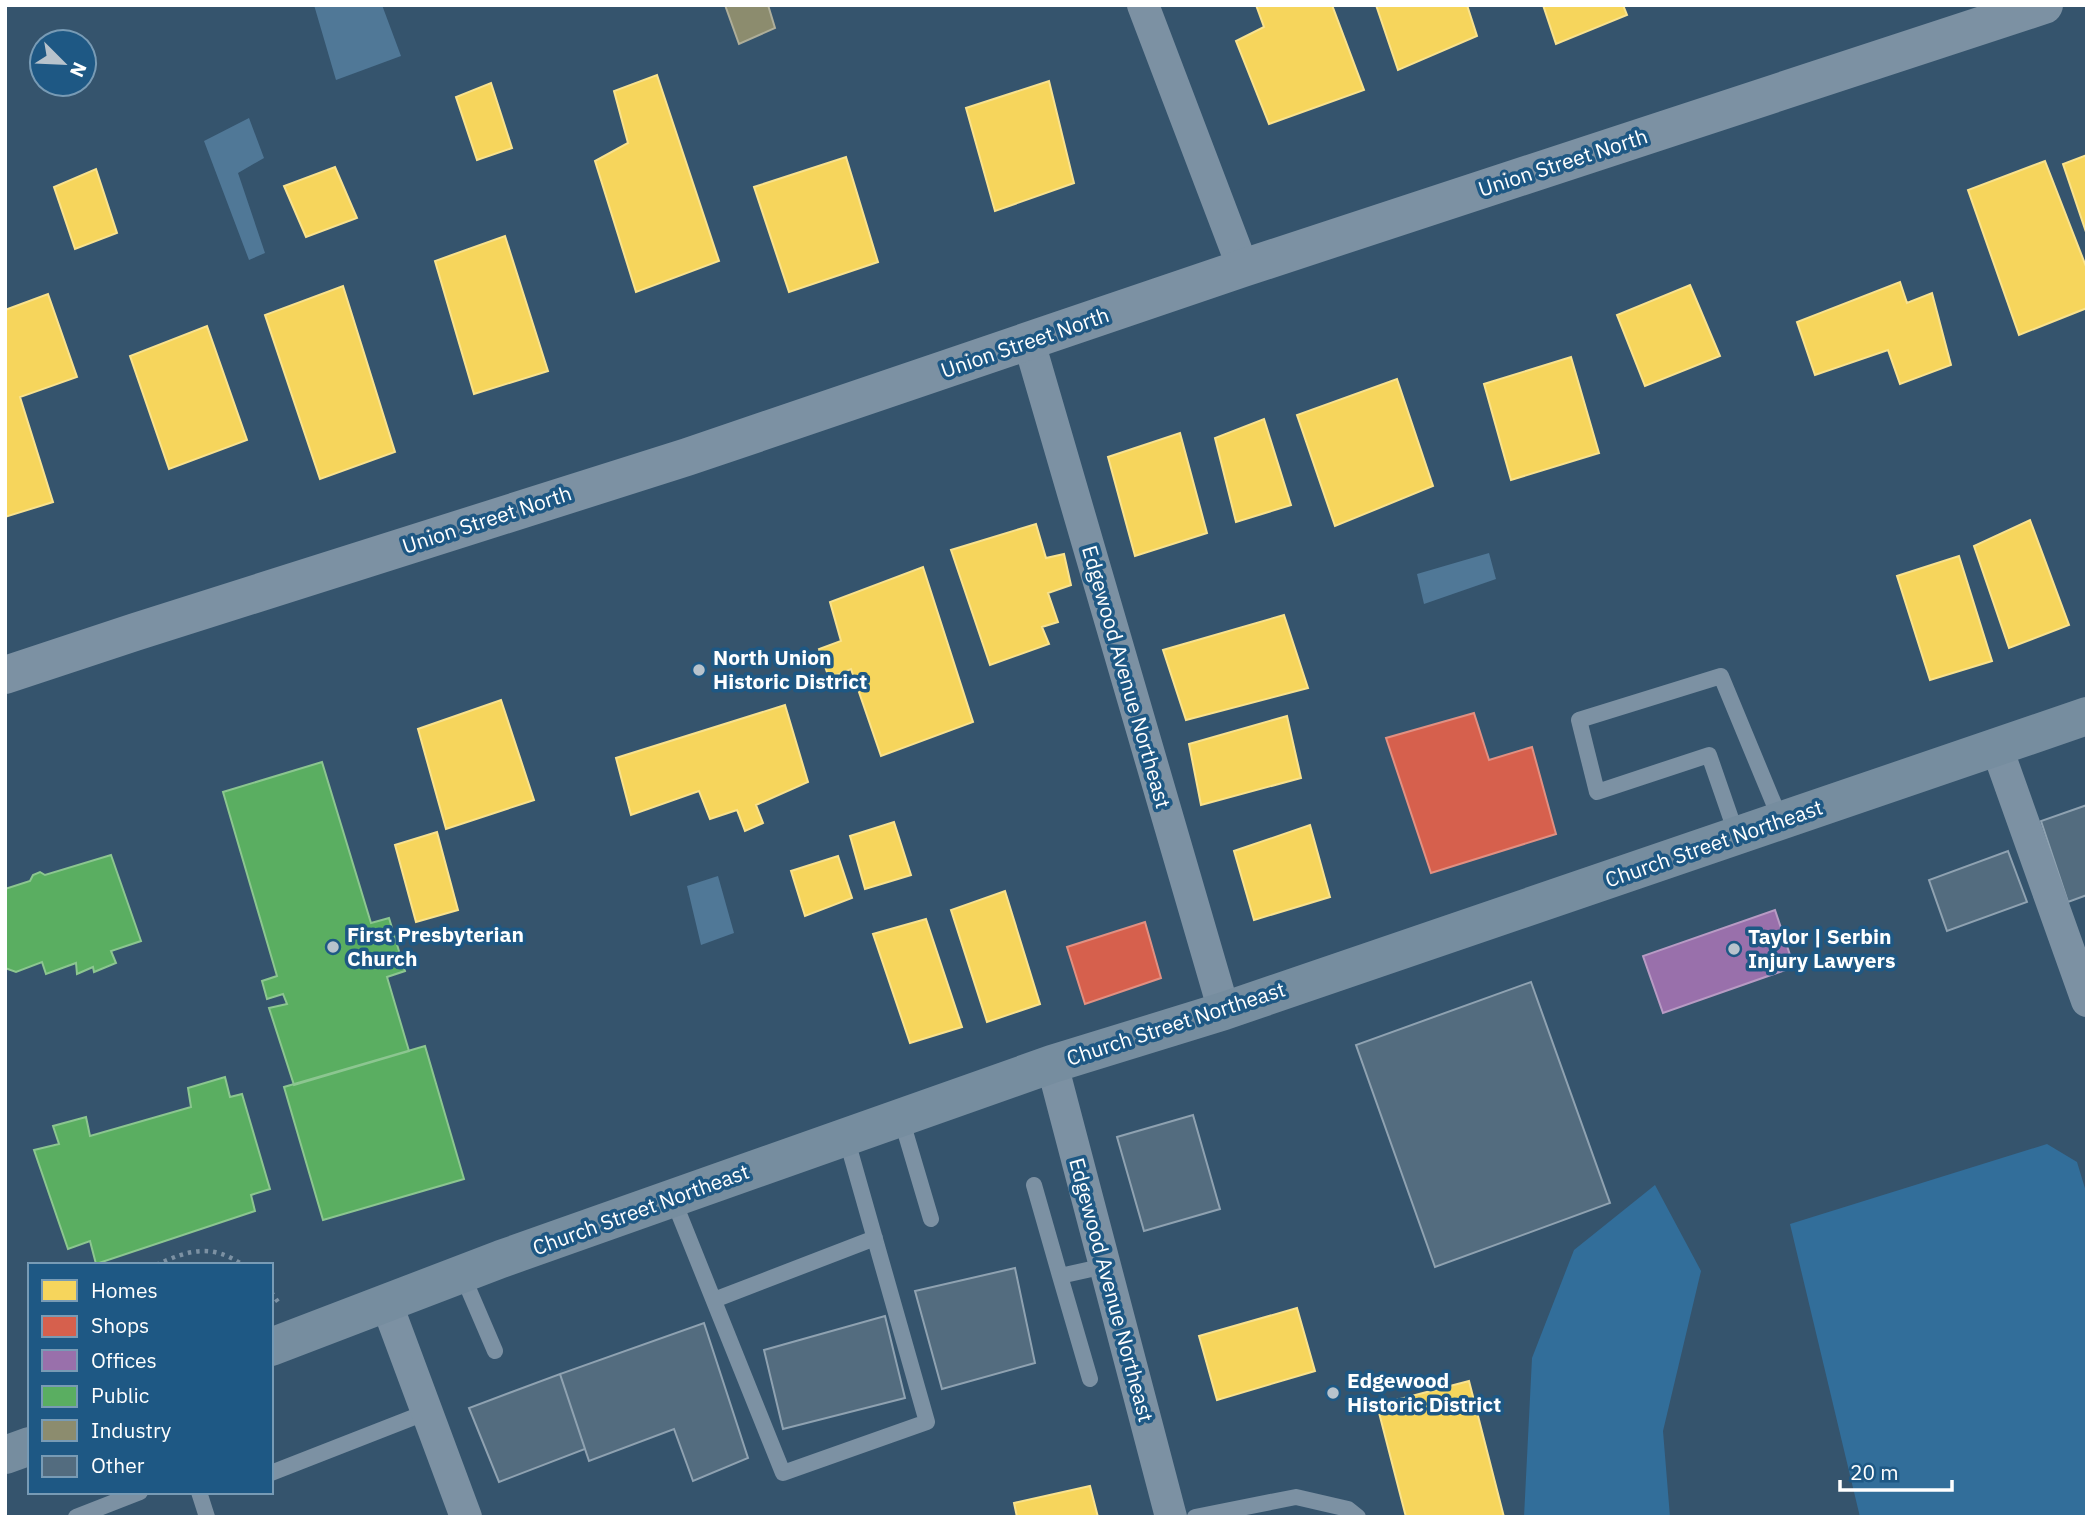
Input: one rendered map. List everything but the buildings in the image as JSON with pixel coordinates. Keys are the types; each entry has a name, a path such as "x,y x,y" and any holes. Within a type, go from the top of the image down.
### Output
{"main road":[{"name":"Church Street Northeast","path":"273,1346 462,1274 1052,1064 1224,1011 2087,716"},
{"path":"5,1455 28,1447"}],"street":[{"path":"1143,5 1242,268"},
{"name":"Union Street North","path":"5,675 687,457 1242,268 2044,5"},
{"name":"Edgewood Avenue Northeast","path":"1029,342 1224,1011"},
{"path":"1997,748 2087,1001"},
{"name":"Edgewood Avenue Northeast","path":"1052,1064 1171,1517"},
{"path":"386,1302 466,1517"}],"lane":[{"path":"1737,836 1709,755 1597,792 1579,720 1721,676 1781,821"},
{"path":"901,1117 931,1219"},
{"path":"673,1199 783,1473 927,1422 846,1137"},
{"path":"1034,1185 1090,1379"},
{"path":"714,1300 875,1238"},
{"path":"1060,1276 1105,1266"},
{"path":"462,1274 495,1351"},
{"path":"273,1472 428,1412"},
{"path":"76,1517 134,1494"},
{"path":"200,1494 207,1517"},
{"path":"1195,1517 1296,1497 1348,1509 1358,1517"}],"path":[{"path":"160,1263 178,1255 209,1249 239,1263"}],"shaded area":[{"path":"314,5 382,5 401,56 336,80"},
{"path":"249,118 264,158 238,173 265,253 249,260 204,141"},
{"path":"1489,553 1496,579 1424,604 1417,574"},
{"path":"718,876 734,933 701,945 687,886"},
{"path":"2047,1144 2077,1162 2087,1195 2087,1517 1860,1517 1790,1224"},
{"path":"1655,1185 1701,1271 1663,1431 1670,1517 1524,1517 1532,1358 1574,1250"}],"place":[{"name":"North Union Historic District","path":"699,670"},
{"name":"First Presbyterian Church","path":"333,947"},
{"name":"Taylor | Serbin Injury Lawyers","path":"1734,949"},
{"name":"Edgewood Historic District","path":"1333,1393"}]}
